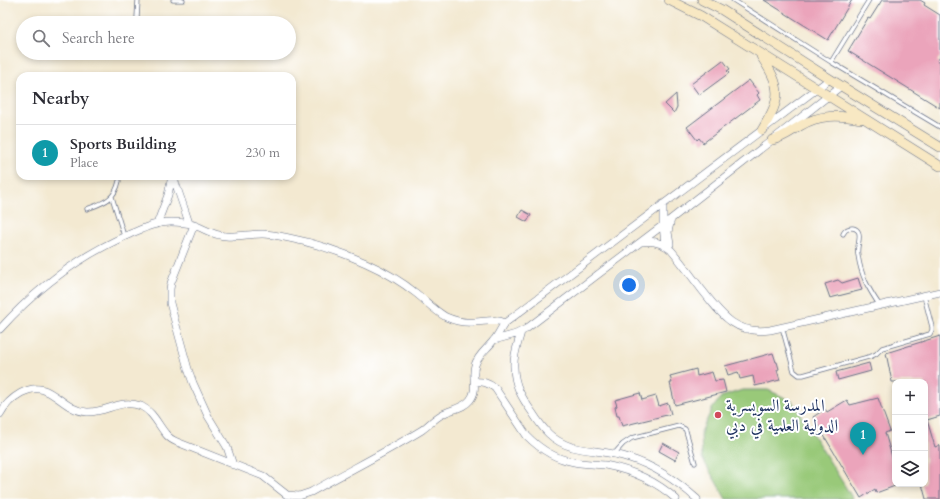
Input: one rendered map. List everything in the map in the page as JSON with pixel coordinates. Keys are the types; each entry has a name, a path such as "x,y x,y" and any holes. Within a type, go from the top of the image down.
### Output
{"street":[{"path":"668,0 681,5 700,16 940,166"},
{"path":"702,0 722,10 940,147"},
{"path":"759,53 772,73 777,89 774,109 762,130"},
{"path":"0,414 4,407 14,397 26,390 34,388 44,389 66,405 81,411 98,412 119,404 136,405 150,412 164,432 172,439 263,476 287,495 305,495 422,430 442,415 468,403 474,394 474,372 476,363 505,323 830,79"},
{"path":"494,340 521,332 671,219 841,86"},
{"path":"772,140 786,135 801,125 825,117 847,116 868,121"},
{"path":"157,224 172,180"},
{"path":"174,180 191,224 171,283 170,303 193,383 212,423 228,447 233,464"},
{"path":"663,204 665,245"},
{"path":"671,219 668,232 671,250"},
{"path":"0,330 32,297 53,280 81,261 112,243 144,228 171,222 191,224 225,236 263,234 281,236 316,244 366,263 386,273 403,283 451,319 474,322 497,321 505,323"},
{"path":"641,242 651,241 660,243 671,250 717,309 730,321 745,329 762,331 940,292"},
{"path":"521,332 515,353 515,380 519,392 543,429 555,439 573,447 630,458 654,468 677,482 697,499"},
{"path":"475,382 487,383 495,388 527,436 537,446 549,453 566,460 606,465 630,472 652,482 676,499"}],"lane":[{"path":"137,16 138,0"},
{"path":"173,0 183,0"},
{"path":"733,0 831,62 940,127"},
{"path":"831,62 869,0"},
{"path":"87,209 101,204 112,197 118,187 119,181"},
{"path":"112,197 124,237"},
{"path":"843,234 844,231 850,228 858,231 860,237 857,246 857,253 864,279 869,290 880,306"},
{"path":"782,327 794,371 799,375 803,375 872,356 882,348 930,334 932,328 924,296"},
{"path":"614,454 623,444 632,438 679,426 686,431 695,463"}],"green space":[{"path":"742,390 768,390 792,401 853,499 726,499 702,458 701,432 712,409 721,397"}],"building":[{"path":"764,0 852,0 828,40"},
{"path":"882,0 920,0 925,3 924,5 940,15 940,57 937,61 940,63 940,108 848,51 868,18 870,19"},
{"path":"723,60 730,69 727,71 729,73 699,95 691,84"},
{"path":"749,80 759,93 757,95 760,100 703,143 699,138 697,140 687,127"},
{"path":"676,94 677,107 674,113 665,104"},
{"path":"522,210 531,215 527,222 518,217"},
{"path":"858,278 862,290 830,298 825,284 838,280 842,283"},
{"path":"940,336 940,416 928,420 928,379 892,379 892,382 886,353"},
{"path":"773,353 779,369 777,370 780,380 755,386 753,376 740,379 738,372 728,375 725,366"},
{"path":"869,363 871,371 838,380 836,372"},
{"path":"696,369 697,376 712,372 715,381 723,380 726,392 675,405 670,376"},
{"path":"640,393 642,400 656,396 659,406 668,403 671,414 622,426 619,416 617,416 615,407 617,406 615,400"},
{"path":"878,398 890,431 885,433 892,457 892,487 876,493 875,489 861,498 813,417 825,409 827,412 847,400 850,405"},
{"path":"928,423 935,447 940,445 940,499 926,499 923,487 928,487"},
{"path":"663,443 679,452 675,460 659,451"}],"place":[{"name":"المدرسة السويسرية الدولية العلمية في دبي","path":"718,415"},
{"name":"Sports Building","path":"863,455"}]}
